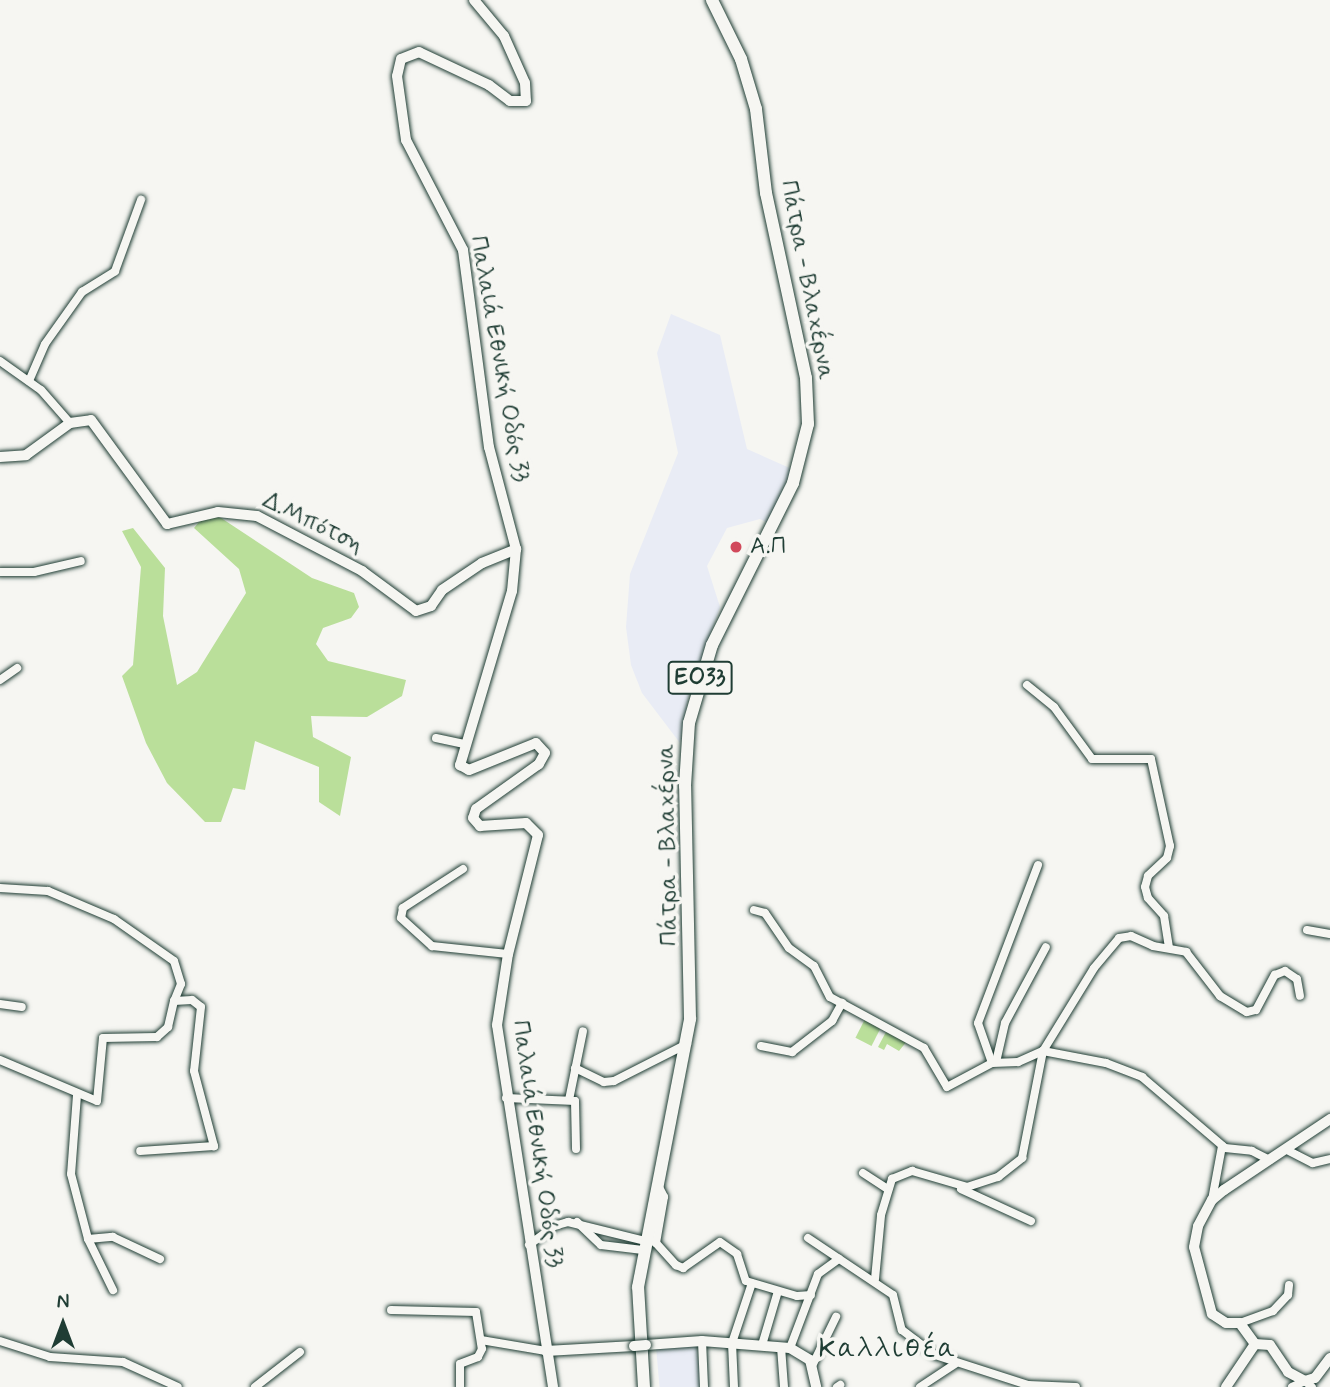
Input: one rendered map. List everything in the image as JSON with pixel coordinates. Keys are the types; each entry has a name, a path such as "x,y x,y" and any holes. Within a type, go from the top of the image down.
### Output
{"main road":[{"name":"Παλαιά Εθνική Οδός 33","path":"474,0 504,36 525,83 526,101 516,103 474,78 412,52 398,66 400,108 419,172 463,250 489,447 516,549 512,591 460,765 469,770 526,745 541,744 545,753 539,764 473,813 480,826 526,823 538,835 508,954 497,1026 506,1098 553,1387"},
{"name":"Πάτρα - Βλαχέρνα","path":"644,1387 636,1298 644,1246 687,1044 691,974 685,786 689,723 712,645 793,483 808,424 806,378 766,193 756,109 741,59 712,0"},
{"name":"Δ.Μπότση","path":"70,423 85,419 96,422 166,524 218,512 257,516 362,571 416,611 431,606 442,590 482,563 516,549"},
{"path":"0,457 26,455 70,423"},
{"path":"1255,1344 1240,1323 1226,1323 1212,1314 1194,1247 1198,1226 1212,1200 1330,1119"},
{"path":"546,1351 702,1341 786,1347 805,1355 812,1366 816,1387"},
{"path":"1255,1344 1270,1345 1288,1372 1308,1384 1330,1358"},
{"path":"1226,1387 1255,1344"}],"street":[{"path":"29,381 45,344 82,292 115,271 141,200"},
{"path":"0,361 29,381 70,423"},
{"path":"0,572 34,572 81,561"},
{"path":"0,680 17,668"},
{"path":"1027,685 1054,707 1092,759 1150,759 1170,846 1167,858 1148,876 1145,887 1148,898 1164,916 1169,948"},
{"path":"436,737 465,744"},
{"path":"994,1063 978,1023 1038,865"},
{"path":"463,869 403,908 401,918 432,946 508,954"},
{"path":"0,888 70,898 160,948 180,972 172,1019 157,1037 103,1038 100,1098 95,1102 0,1060"},
{"path":"754,911 765,913 789,948 819,972 822,988 842,1003 924,1048 947,1087 994,1063 1018,1062 1043,1051 1105,1063 1142,1077 1222,1146 1252,1151 1270,1160"},
{"path":"1307,930 1330,934"},
{"path":"953,1186 979,1185 1022,1158 1043,1051 1115,941 1131,936 1153,946 1191,955 1220,996 1247,1012 1256,1010 1275,975 1285,971 1297,979 1300,996"},
{"path":"994,1063 1005,1023 1046,947"},
{"path":"140,1151 215,1146 194,1071 201,1007 192,1000 174,1001"},
{"path":"761,1046 792,1052 832,1021 842,1003"},
{"path":"0,1004 22,1007"},
{"path":"569,1100 583,1031"},
{"path":"575,1068 604,1082 614,1081 687,1044"},
{"path":"77,1095 70,1168 88,1238 113,1290"},
{"path":"506,1098 569,1100 578,1108 576,1149"},
{"path":"1212,1200 1222,1146"},
{"path":"1285,1149 1313,1163 1330,1159"},
{"path":"875,1279 888,1189 892,1179 912,1171 1031,1221"},
{"path":"863,1173 888,1189"},
{"path":"657,1183 664,1197 657,1248 683,1268 720,1242 737,1254 742,1278 778,1291 811,1295"},
{"path":"529,1245 554,1226 577,1222 644,1246"},
{"path":"577,1222 601,1245 644,1246"},
{"path":"88,1238 113,1237 160,1259"},
{"path":"808,1238 875,1279 893,1295 902,1330 912,1341 955,1364 977,1366 1001,1379 1028,1385 1076,1387"},
{"path":"784,1387 786,1347 818,1274 839,1259"},
{"path":"734,1387 732,1343 752,1283"},
{"path":"1240,1323 1273,1311 1288,1296 1289,1285"},
{"path":"762,1345 778,1291"},
{"path":"391,1310 474,1310 481,1340 481,1354 457,1369 460,1387"},
{"path":"812,1366 836,1317"},
{"path":"481,1340 546,1351"},
{"path":"0,1341 21,1350"},
{"path":"702,1341 704,1387"},
{"path":"0,1346 50,1357 123,1362 178,1387"},
{"path":"255,1387 300,1352"},
{"path":"920,1387 955,1364"},
{"path":"1292,1387 1308,1384"}],"shaded area":[{"path":"671,314 720,335 747,449 792,469 768,523 760,519 727,528 707,566 720,607 689,693 680,743 642,693 631,665 626,627 630,574 678,453 657,353"},
{"path":"697,1345 701,1387 660,1387 656,1349"}],"green space":[{"path":"209,510 312,578 354,593 359,607 351,618 323,628 316,644 328,661 406,680 402,696 367,717 311,716 313,737 351,757 340,816 319,802 319,767 255,741 245,790 233,788 221,822 205,822 167,783 146,743 122,676 133,665 141,567 122,531 133,528 165,568 163,616 177,685 197,672 246,593 239,569 194,528"},
{"path":"865,1019 881,1027 872,1046 855,1038"},
{"path":"887,1030 907,1041 899,1051 887,1044 884,1050 878,1047"}],"place":[{"name":"Α.Π","path":"736,547"}],"district":[{"name":"Καλλιθέα","path":"888,1350"}]}
